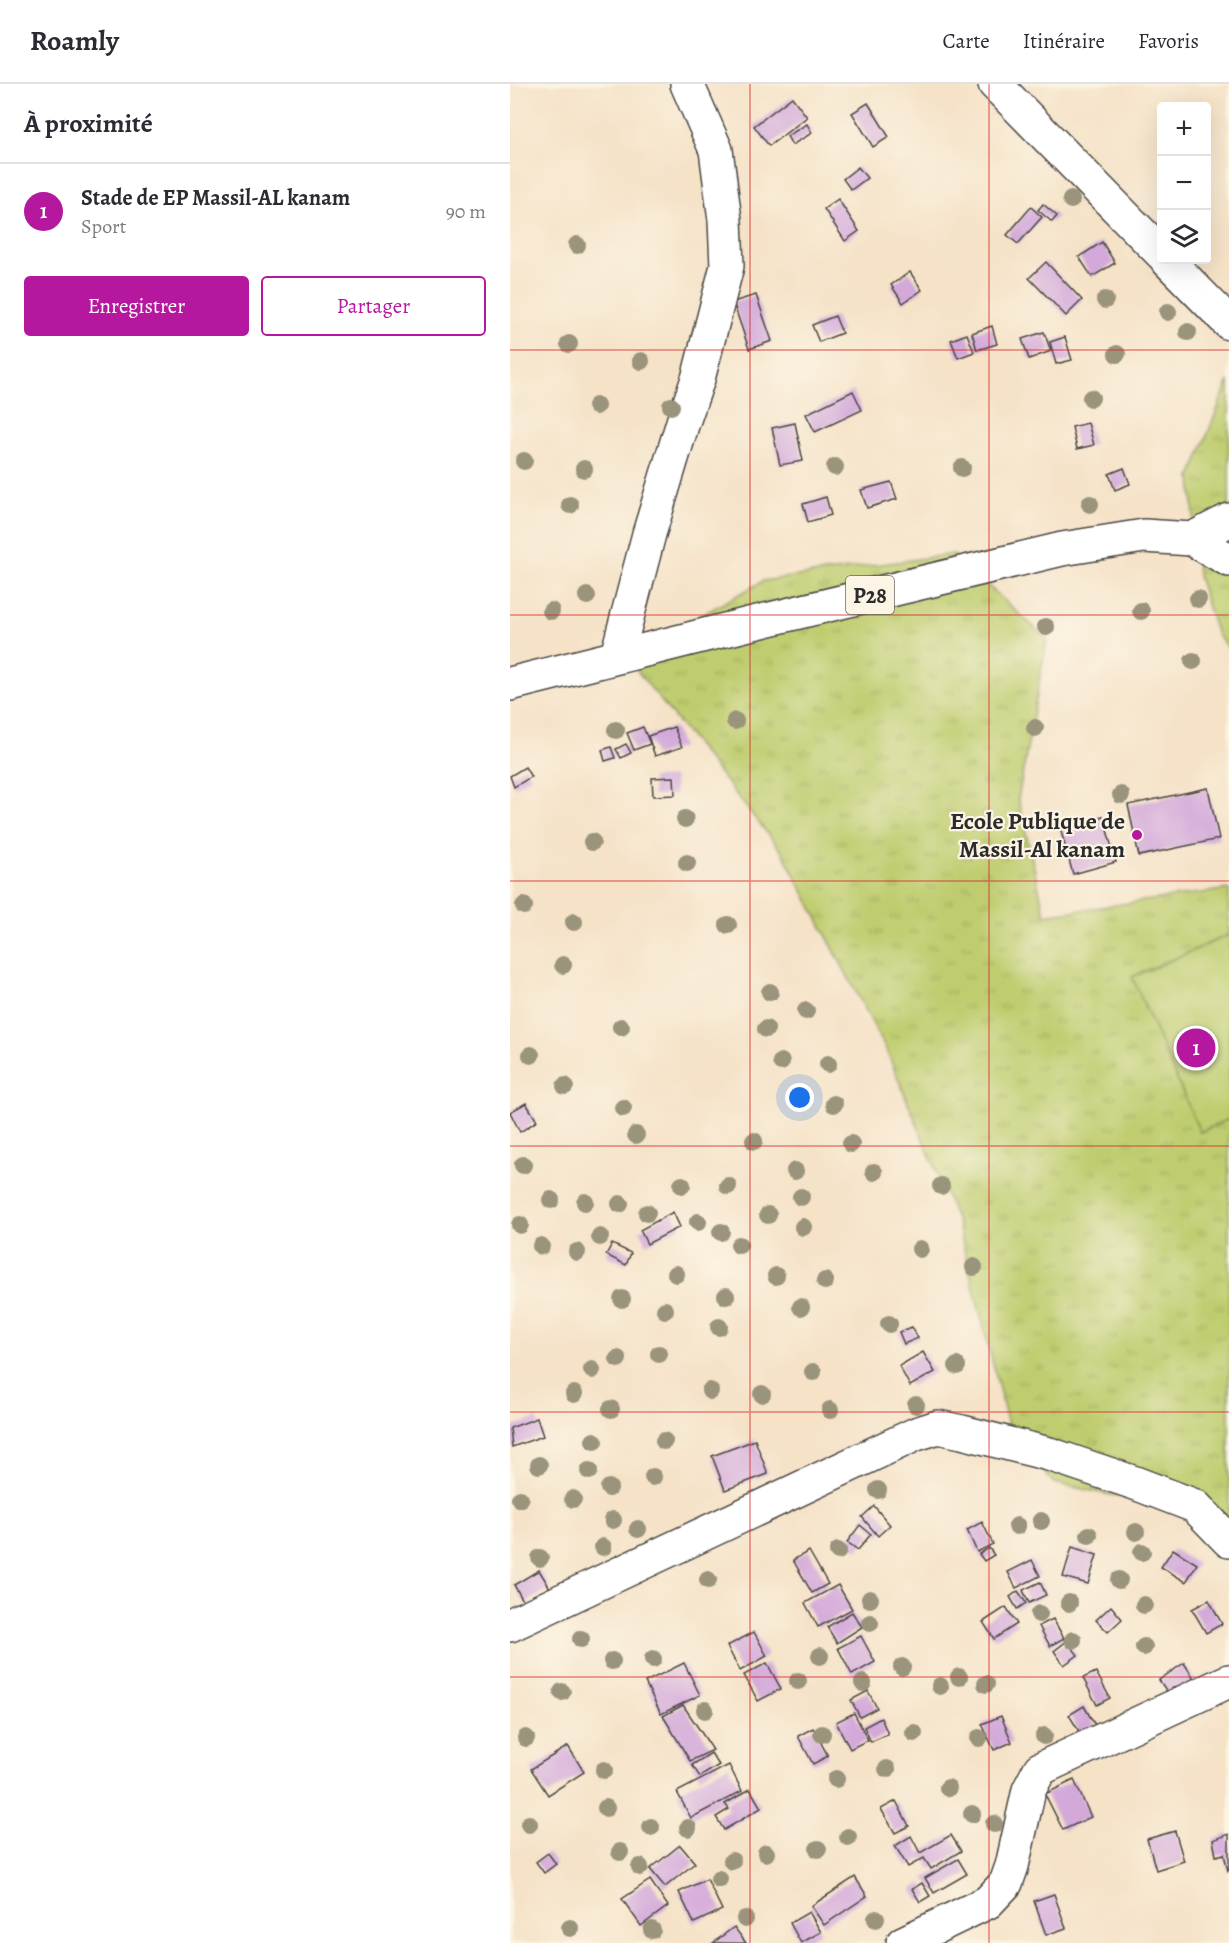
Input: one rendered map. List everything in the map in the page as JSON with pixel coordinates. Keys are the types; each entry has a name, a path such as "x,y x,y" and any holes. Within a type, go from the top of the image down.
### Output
{"street":[{"path":"617,657 649,534 698,379 727,266 725,219 716,150 687,84"},
{"path":"995,84 1157,250"},
{"path":"1171,264 1229,323"},
{"path":"1192,539 1229,520"},
{"name":"P28","path":"510,684 1062,549 1144,536 1192,539 1229,560"},
{"path":"510,1625 916,1434 938,1427 1049,1454 1195,1506 1229,1540"},
{"path":"903,1943 988,1902 1006,1883 1029,1790 1040,1768 1229,1681"}],"green space":[{"path":"1229,380 1229,649 1217,635 1198,576 1191,476"},
{"path":"953,554 1047,639 1018,799 1045,915 1229,889 1229,935 1133,977 1200,1132 1229,1119 1229,1546 1179,1509 1054,1483 1010,1433 958,1224 886,1049 783,853 626,657 763,581"},
{"path":"1229,935 1229,1119 1200,1132 1132,977"}],"building":[{"path":"792,97 807,117 769,146 754,126"},
{"path":"868,103 889,137 873,147 852,113"},
{"path":"807,124 812,133 792,145 787,136"},
{"path":"858,167 867,178 851,190 843,179"},
{"path":"838,199 859,231 845,241 824,209"},
{"path":"1043,204 1057,216 1052,222 1038,210"},
{"path":"1031,207 1042,217 1018,244 1007,235"},
{"path":"1102,242 1115,263 1092,277 1079,257"},
{"path":"1046,262 1082,300 1066,316 1029,278"},
{"path":"910,272 922,290 903,303 891,285"},
{"path":"756,295 772,341 749,349 733,302"},
{"path":"835,316 842,333 819,342 812,325"},
{"path":"992,326 997,344 977,350 972,333"},
{"path":"1044,332 1051,351 1029,359 1022,339"},
{"path":"967,334 974,352 958,358 951,340"},
{"path":"1065,337 1072,360 1056,364 1050,342"},
{"path":"853,391 862,410 815,432 806,414"},
{"path":"795,423 803,461 780,465 772,428"},
{"path":"1088,423 1094,445 1077,449 1072,427"},
{"path":"1124,468 1130,484 1115,490 1109,474"},
{"path":"891,482 897,499 867,508 861,490"},
{"path":"826,497 831,515 808,522 803,504"},
{"path":"643,727 650,744 634,750 627,733"},
{"path":"674,727 682,747 655,756 648,736"},
{"path":"626,744 631,753 621,758 616,749"},
{"path":"611,747 615,758 605,761 602,750"},
{"path":"525,767 531,777 514,787 510,776"},
{"path":"674,777 675,795 653,796 652,778"},
{"path":"1208,788 1219,839 1139,856 1128,805"},
{"path":"1103,816 1116,862 1073,874 1060,828"},
{"path":"526,1103 537,1121 520,1132 510,1112"},
{"path":"673,1212 680,1227 647,1244 640,1230"},
{"path":"612,1244 631,1253 626,1265 606,1255"},
{"path":"912,1327 918,1338 904,1344 899,1332"},
{"path":"923,1352 935,1372 910,1386 899,1366"},
{"path":"537,1418 543,1436 512,1447 510,1428"},
{"path":"755,1440 768,1474 725,1490 712,1456"},
{"path":"874,1506 890,1525 878,1536 862,1517"},
{"path":"982,1522 993,1544 977,1552 967,1530"},
{"path":"860,1525 871,1534 858,1550 847,1542"},
{"path":"1072,1547 1097,1555 1088,1584 1063,1577"},
{"path":"989,1548 994,1555 984,1561 979,1554"},
{"path":"1173,1549 1197,1564 1186,1582 1161,1567"},
{"path":"809,1551 828,1584 812,1593 793,1560"},
{"path":"1032,1560 1040,1576 1016,1588 1008,1572"},
{"path":"539,1570 550,1588 525,1604 514,1585"},
{"path":"1040,1582 1046,1595 1029,1603 1023,1590"},
{"path":"838,1585 852,1609 818,1627 805,1603"},
{"path":"1018,1591 1026,1603 1017,1609 1010,1597"},
{"path":"1209,1600 1222,1624 1206,1633 1192,1609"},
{"path":"1111,1606 1122,1619 1108,1632 1096,1620"},
{"path":"1006,1607 1017,1624 994,1639 983,1622"},
{"path":"852,1612 862,1627 837,1643 827,1627"},
{"path":"1053,1619 1064,1638 1050,1646 1039,1626"},
{"path":"754,1632 767,1656 740,1671 727,1646"},
{"path":"861,1636 875,1662 852,1675 838,1648"},
{"path":"1067,1641 1078,1655 1064,1665 1054,1651"},
{"path":"684,1663 700,1695 661,1714 645,1682"},
{"path":"767,1663 781,1689 758,1701 744,1675"},
{"path":"1184,1663 1197,1683 1172,1699 1159,1680"},
{"path":"1096,1672 1110,1698 1097,1705 1083,1678"},
{"path":"868,1691 877,1708 860,1717 851,1700"},
{"path":"683,1705 713,1750 690,1761 663,1716"},
{"path":"1084,1706 1095,1725 1080,1733 1069,1715"},
{"path":"854,1713 868,1740 850,1749 836,1722"},
{"path":"1001,1716 1012,1742 994,1750 982,1724"},
{"path":"881,1718 888,1734 871,1742 864,1727"},
{"path":"813,1728 828,1756 813,1764 798,1736"},
{"path":"568,1746 584,1772 548,1795 531,1769"},
{"path":"711,1753 719,1765 700,1777 692,1765"},
{"path":"729,1765 742,1791 691,1818 677,1792"},
{"path":"1074,1780 1091,1817 1063,1830 1045,1794"},
{"path":"750,1789 761,1808 724,1830 716,1817 729,1809 725,1804"},
{"path":"896,1801 909,1826 895,1833 881,1809"},
{"path":"1175,1831 1184,1861 1156,1870 1147,1839"},
{"path":"1229,1834 1228,1871 1224,1854 1216,1856 1213,1840"},
{"path":"951,1835 961,1851 931,1869 924,1858 908,1867 895,1846 911,1836 920,1853"},
{"path":"680,1845 695,1863 665,1887 650,1869"},
{"path":"548,1853 556,1864 544,1873 536,1862"},
{"path":"958,1859 967,1874 934,1893 925,1878"},
{"path":"855,1877 867,1896 824,1925 811,1906"},
{"path":"707,1879 722,1910 694,1923 679,1892"},
{"path":"650,1880 668,1906 641,1926 622,1899"},
{"path":"922,1883 930,1896 920,1902 912,1889"},
{"path":"1054,1894 1066,1928 1046,1935 1034,1901"},
{"path":"809,1912 821,1932 801,1943 790,1923"},
{"path":"734,1927 746,1943 713,1943"}],"place":[{"name":"Ecole Publique de Massil-Al kanam","path":"1137,835"},
{"name":"Stade de EP Massil-AL kanam","path":"1196,1048"}]}
